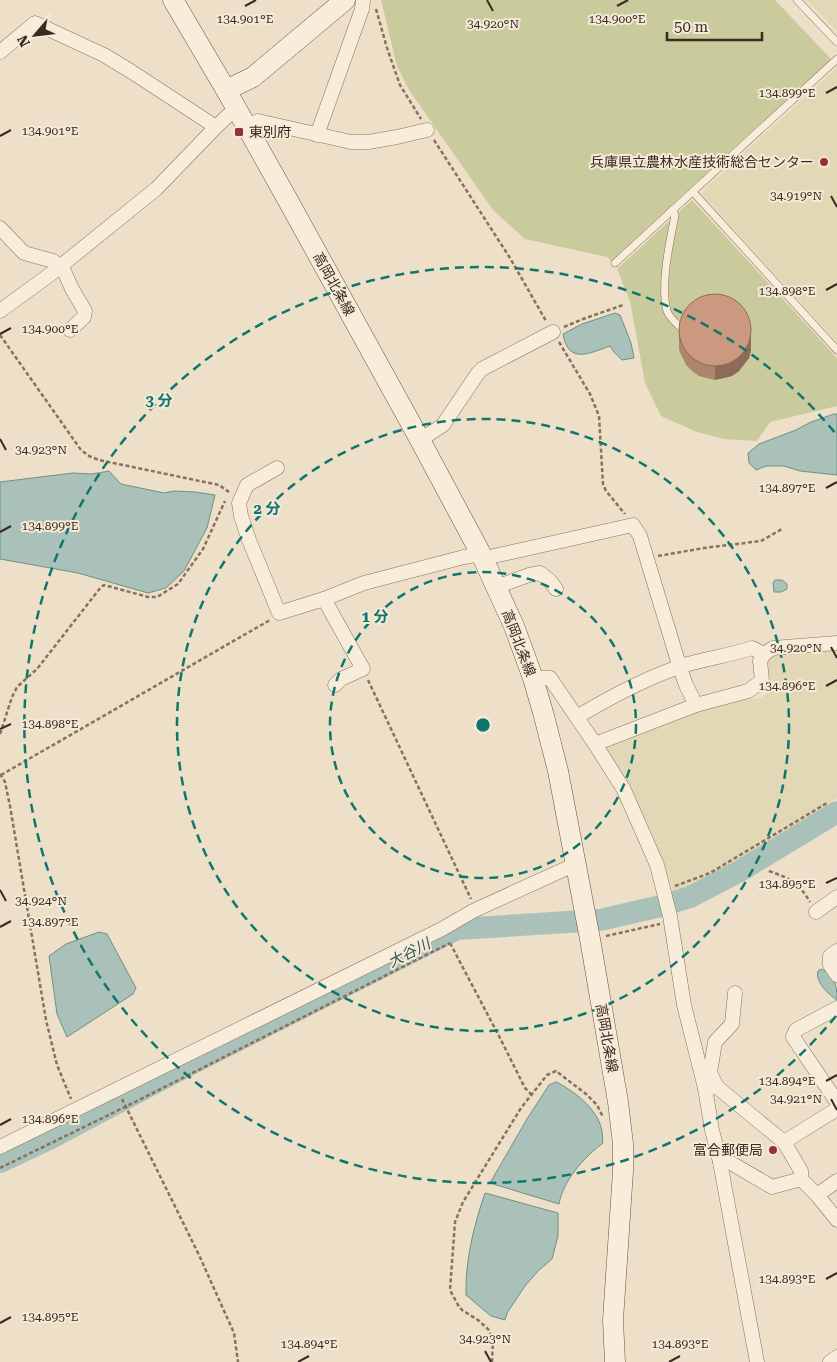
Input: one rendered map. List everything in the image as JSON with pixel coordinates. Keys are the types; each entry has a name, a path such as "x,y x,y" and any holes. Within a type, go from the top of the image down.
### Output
{"main road":[{"name":"高岡北条線","path":"173,0 247,127 483,558 514,626 533,678 558,771 618,1102 623,1144 622,1192 613,1320 615,1362"},
{"path":"226,90 253,77 345,0"}],"street":[{"path":"317,135 362,9 363,0"},
{"path":"0,52 34,23 104,55 216,127"},
{"path":"0,311 156,189 236,108"},
{"path":"247,127 258,121 351,142 368,142 427,130"},
{"path":"0,228 24,253 53,261 64,271 85,311 84,318 70,330"},
{"path":"420,440 443,425 482,369 553,332"},
{"path":"277,468 247,485 234,498 279,613 324,599 364,583 464,557 483,558 494,556 633,525 640,536 648,558 680,667 696,705"},
{"path":"496,587 540,573 550,580 556,589"},
{"path":"324,599 363,669 341,679 335,685"},
{"path":"595,744 696,705 748,691 762,681 760,661 764,654 773,648 837,643"},
{"path":"577,718 622,692 680,667 752,648 764,654"},
{"path":"533,678 550,678 595,744 624,790 657,865 671,922 684,1005 711,1088 784,1142 801,1172 801,1179 837,1220"},
{"path":"0,1147 442,929 476,910 576,864"},
{"path":"816,912 837,897"},
{"path":"837,951 830,956 830,965 837,975"},
{"path":"735,993 732,1024 714,1042 710,1072 712,1130 720,1162 757,1362"},
{"path":"837,1008 796,1030 793,1037 837,1102"},
{"path":"784,1142 837,1109"},
{"path":"720,1162 726,1160 772,1187 801,1179"},
{"path":"817,1195 837,1181"}],"lane":[{"path":"797,0 837,42"},
{"path":"615,263 837,59"},
{"path":"693,192 837,350"},
{"path":"672,210 675,215 668,250 664,292 668,312 679,326"}],"path":[{"path":"376,10 400,85 510,258 540,312 590,394 598,416 603,484 606,491 633,525"},
{"path":"553,332 583,318 623,304"},
{"path":"0,335 81,450 89,456 99,460 219,485 234,498 222,508 203,549 178,584 157,597 148,597 104,585 101,587 36,669 17,687 12,696 0,734"},
{"path":"648,558 704,548 761,542 782,529"},
{"path":"75,1110 57,1065 48,1029 10,806 5,782 0,774 263,624 279,613"},
{"path":"363,669 476,910"},
{"path":"663,888 675,886 710,873 827,803"},
{"path":"769,871 800,886 816,912"},
{"path":"589,936 671,922"},
{"path":"0,1168 449,943 525,1088 531,1094"},
{"path":"492,1362 493,1339 488,1330 478,1320 462,1310 450,1290 455,1222 463,1202 521,1108 547,1075 556,1071 586,1094 597,1105 605,1121"},
{"path":"124,1105 199,1255 234,1333 238,1362"}],"shaded area":[{"path":"807,0 837,0 837,31"},
{"path":"837,68 837,342 702,194 710,184"},
{"path":"615,313 620,315 631,343 634,358 622,360 610,346 581,354 570,350 563,334 582,324"},
{"path":"837,414 837,475 800,471 784,466 766,466 756,470 749,463 748,453 759,444"},
{"path":"109,471 121,484 164,493 174,491 215,495 207,528 184,571 166,588 148,593 78,573 0,559 0,482 73,473 92,474"},
{"path":"775,580 782,580 787,584 787,589 781,592 774,592 773,583"},
{"path":"837,648 837,798 797,826 718,874 673,891 650,828 603,747 677,717 736,700 762,698 769,692 766,661 774,653"},
{"path":"99,932 107,934 136,988 133,994 67,1037 57,1014 49,956 66,944"},
{"path":"821,969 826,971 834,981 837,1000 820,983 818,971"},
{"path":"556,1082 583,1100 594,1113 602,1129 603,1143 575,1170 561,1195 559,1204 490,1183 549,1085"},
{"path":"485,1193 558,1213 558,1236 552,1259 525,1286 507,1313 505,1320 491,1316 466,1295 471,1243"}],"green space":[{"path":"381,0 775,0 831,59 611,261 607,257 525,239 493,210 409,90 397,66"},
{"path":"692,200 837,358 837,406 770,422 757,441 724,439 697,432 661,416 645,383 630,301 617,269"}],"building":[{"path":"715,294 735,300 745,310 751,330 745,350 735,360 715,366 695,360 685,350 679,330 685,310 695,300"}],"waterway":[{"name":"大谷川","path":"0,1162 49,1139 185,1067 457,929 600,920 661,906 690,897 740,871 837,812"}],"place":[{"name":"東別府","path":"239,132"},
{"name":"兵庫県立農林水産技術総合センター","path":"824,162"},
{"name":"富合郵便局","path":"773,1150"}]}
